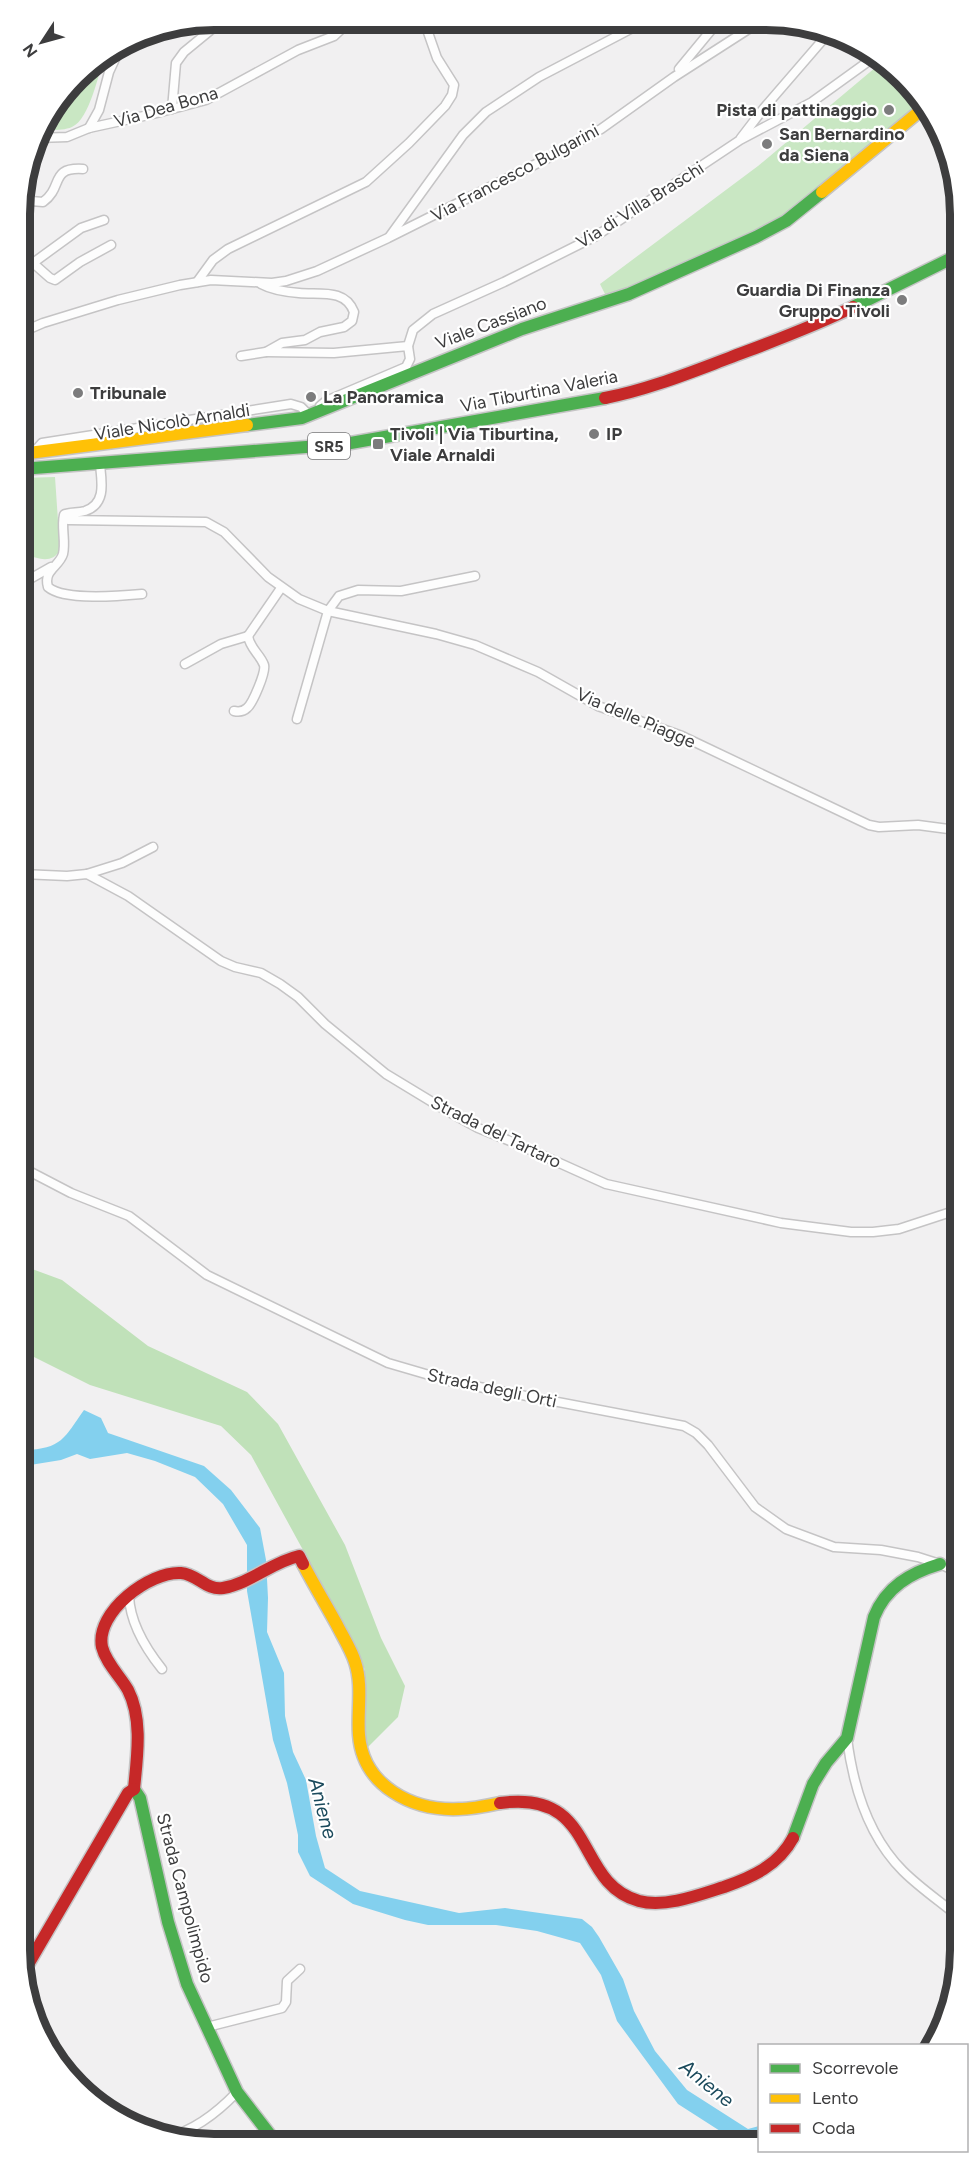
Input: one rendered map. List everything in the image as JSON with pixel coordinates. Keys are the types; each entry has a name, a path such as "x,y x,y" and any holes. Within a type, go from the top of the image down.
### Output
{"street":[{"path":"172,109 176,63 184,52 210,30"},
{"name":"Via Dea Bona","path":"47,138 67,137 88,128 206,100 298,50 334,36 340,30"},
{"path":"197,282 208,266 225,251 366,182 445,106 454,85 437,58 427,30"},
{"path":"388,238 463,135 486,112 539,77 629,30"},
{"path":"674,76 711,30"},
{"name":"Via Francesco Bulgarini","path":"258,283 284,281 310,274 388,238 562,151 601,129 674,76 747,30"},
{"path":"740,140 764,108 823,40"},
{"path":"88,128 99,110 115,59"},
{"name":"Via di Villa Braschi","path":"314,414 323,402 406,367 410,359 408,346 413,330 433,314 596,236 740,140 802,108 868,61"},
{"name":"Viale Cassiano","path":"30,453 294,419 314,414 522,329 629,294 774,228 794,215 919,112"},
{"path":"30,200 43,202 54,190 63,172 70,168 83,169"},
{"path":"33,263 81,228 104,220"},
{"path":"30,260 55,280 80,262 111,245"},
{"name":"Via Tiburtina Valeria","path":"30,469 355,443 610,397 702,368 828,319 950,259"},
{"path":"30,329 118,300 197,282 220,280 258,283 276,290 338,296 348,301 354,312 352,321 343,328 323,331 305,340 282,343 266,352"},
{"path":"241,356 266,352 334,353 408,346"},
{"path":"30,579 59,561 63,554 64,515 87,510 99,501 102,487 102,465"},
{"name":"Via delle Piagge","path":"64,515 70,520 206,522 224,531 249,559 281,588 299,600 328,611 436,634 483,648 538,672 598,706 682,736 869,825 879,827 918,825 950,829"},
{"path":"51,567 47,585 58,593 112,597 142,594"},
{"path":"297,719 328,611 336,598 351,591 401,591 474,576"},
{"path":"185,664 221,644 248,636 281,588"},
{"path":"234,711 240,712 248,707 264,671 263,663 251,647 248,636"},
{"path":"30,874 67,876 87,874 153,848"},
{"name":"Strada del Tartaro","path":"87,874 128,896 221,961 235,968 261,973 280,984 386,1074 407,1088 478,1128 606,1184 781,1223 851,1232 899,1229 950,1212"},
{"name":"Strada degli Orti","path":"30,1172 72,1193 129,1216 207,1275 388,1364 453,1382 684,1426 696,1433 708,1445 755,1507 786,1529 834,1547 895,1552 950,1569"},
{"path":"31,1960 128,1793 134,1789 137,1738 134,1705 128,1688 108,1659 102,1640 103,1629 107,1621 129,1596 149,1580 176,1573 188,1574 216,1589 229,1587 276,1563 299,1556 355,1661 359,1683 360,1751 366,1766 379,1782 401,1797 436,1807 463,1809 517,1800 549,1806 566,1818 576,1829 612,1886 633,1899 655,1902 676,1900 768,1869 782,1856 790,1844 798,1829 813,1784 826,1763 847,1738"},
{"path":"940,1564 919,1570 904,1579 887,1594 878,1606 847,1738 859,1794 878,1838 903,1872 950,1910"},
{"path":"129,1596 132,1613 144,1644 162,1669"},
{"name":"Strada Campolimpido","path":"134,1789 140,1798 179,1961 189,1989 237,2092 269,2134"},
{"path":"207,2027 282,2008 286,2002 287,1981 300,1969"},
{"path":"185,2131 218,2110 237,2092"}],"green space":[{"path":"876,67 896,84 916,108 889,132 838,170 784,218 607,298 600,284 758,166"},
{"path":"101,70 84,115 72,127 51,130 61,112 84,84"},
{"path":"55,477 60,550 52,558 42,559 30,556 30,478"},
{"path":"30,1268 62,1280 148,1346 247,1392 278,1424 345,1545 381,1638 405,1686 398,1717 368,1747 360,1741 365,1670 355,1645 251,1455 221,1426 90,1385 30,1355"}],"water":[{"path":"84,1410 101,1418 108,1433 204,1466 231,1490 260,1528 266,1560 267,1632 284,1673 285,1716 293,1752 306,1780 316,1836 325,1868 360,1891 459,1913 505,1908 582,1919 599,1937 623,1979 634,2011 655,2051 687,2090 748,2129 758,2126 758,2134 725,2134 678,2104 617,2021 601,1975 580,1943 537,1931 496,1925 428,1925 405,1920 353,1904 310,1876 298,1852 298,1835 287,1783 273,1740 247,1591 247,1545 223,1504 195,1477 155,1461 127,1453 90,1459 77,1454 61,1460 30,1465 30,1450 54,1444 72,1428"}],"traffic: fast":[{"path":"247,425 302,418 522,329 629,294 756,237 786,221 822,192"},
{"path":"853,307 950,259"},
{"path":"30,468 345,444 605,398"},
{"path":"793,1838 813,1784 826,1763 847,1738 874,1617 879,1606 892,1589 900,1583 940,1564"},
{"path":"134,1789 140,1798 168,1922 187,1984 237,2092 269,2134"}],"traffic: slow":[{"path":"822,192 919,112"},
{"path":"30,453 247,425"},
{"path":"303,1564 353,1657 359,1680 359,1735 363,1753 370,1768 380,1781 393,1792 424,1805 464,1809 500,1803"}],"traffic: jam":[{"path":"605,398 683,375 792,334 853,307"},
{"path":"134,1789 138,1739 136,1713 128,1690 110,1664 102,1647 102,1634 107,1620 116,1608 141,1586 168,1574 187,1574 212,1587 223,1588 243,1582 289,1559 299,1556 303,1564"},
{"path":"31,1960 128,1793 134,1789"},
{"path":"500,1803 532,1802 554,1810 570,1823 603,1876 618,1891 649,1903 682,1900 744,1879 772,1863 787,1848 793,1838"}],"place":[{"name":"Pista di pattinaggio","path":"889,110"},
{"name":"San Bernardino da Siena","path":"767,144"},
{"name":"Guardia Di Finanza Gruppo Tivoli","path":"902,300"},
{"name":"Tribunale","path":"78,393"},
{"name":"La Panoramica","path":"311,397"},
{"name":"IP","path":"594,434"},
{"name":"Tivoli | Via Tiburtina, Viale Arnaldi","path":"378,444"}],"water label":[{"name":"Aniene","path":"323,1808"},
{"name":"Aniene","path":"707,2083"}]}
